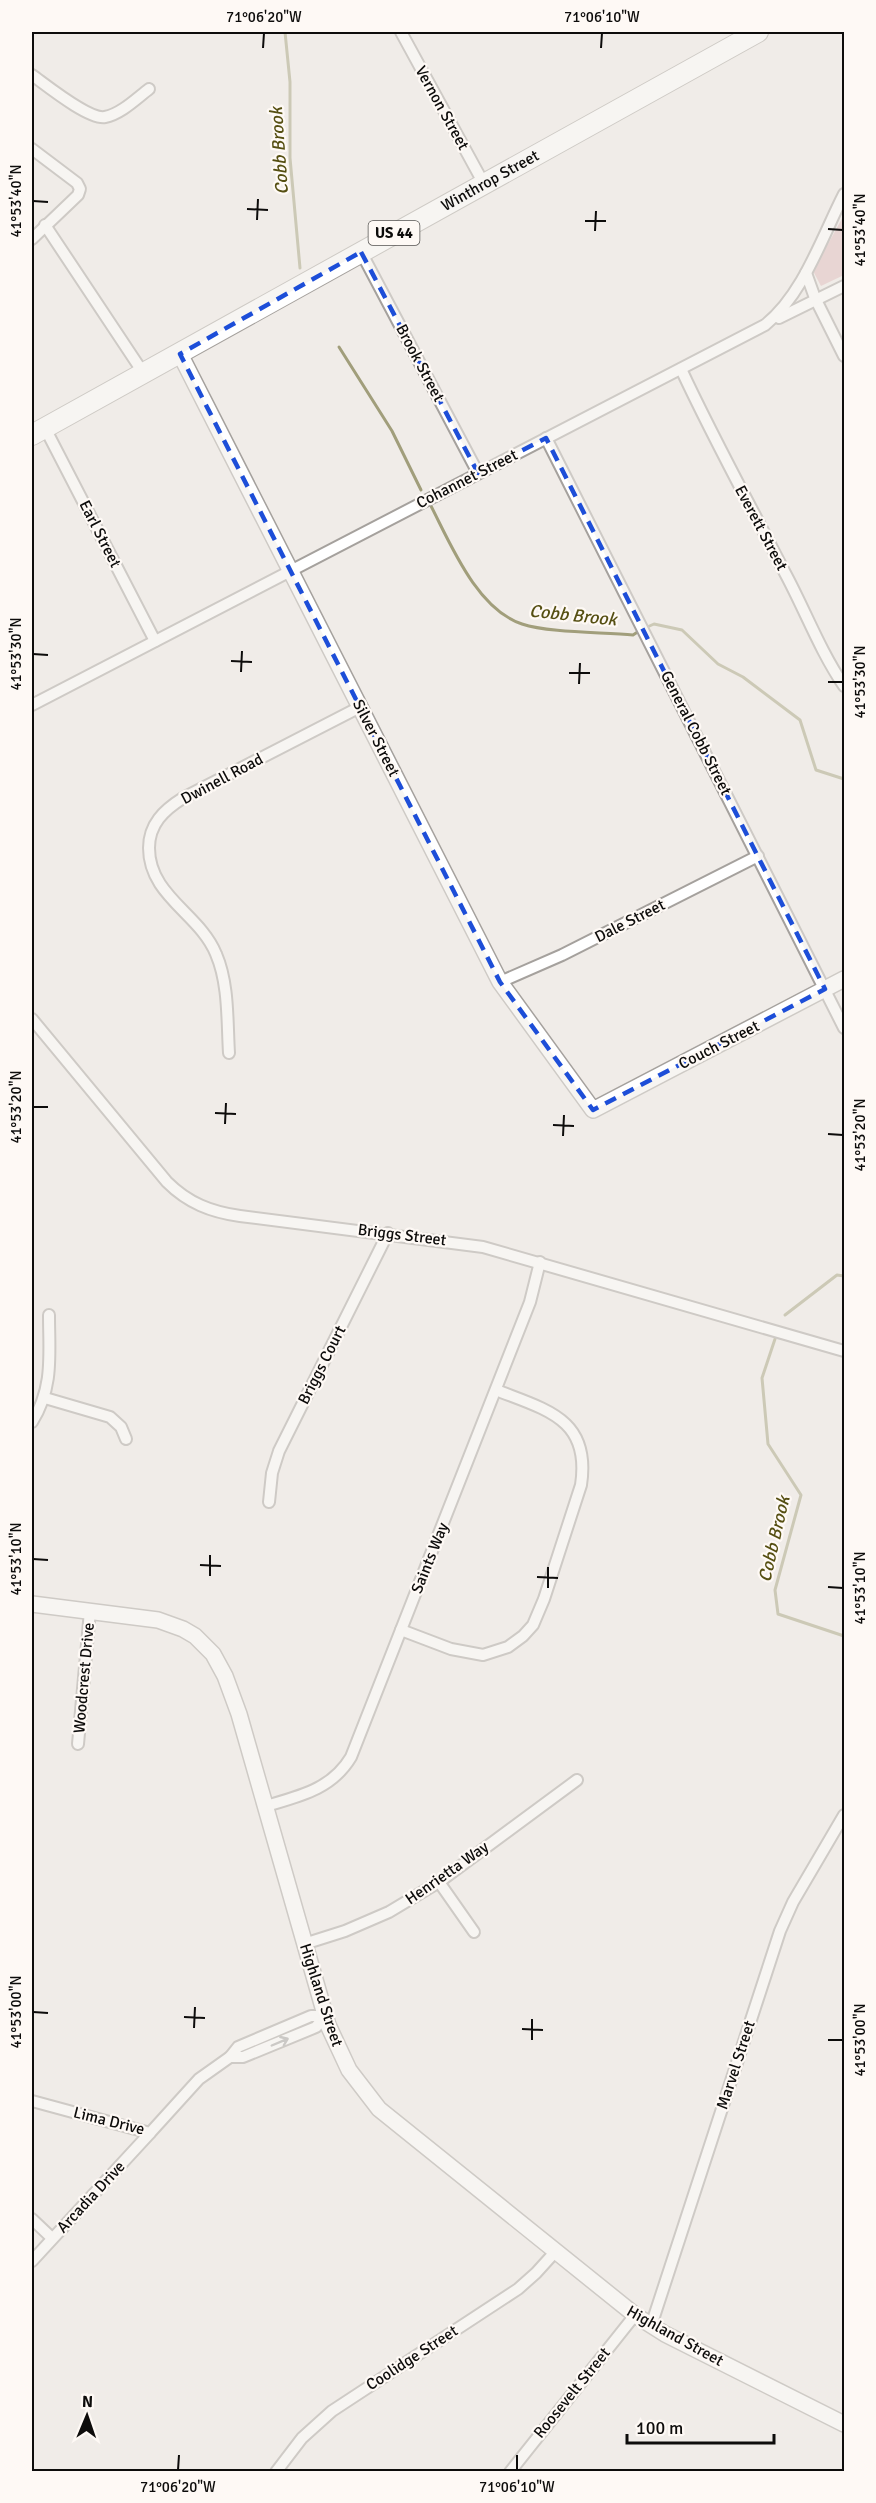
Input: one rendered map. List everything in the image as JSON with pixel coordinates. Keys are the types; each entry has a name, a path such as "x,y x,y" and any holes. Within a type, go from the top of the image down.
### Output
{"highway":[{"name":"Winthrop Street","path":"38,432 758,32"}],"street":[{"name":"Vernon Street","path":"401,32 484,184"},
{"path":"32,75 88,112 101,117 117,112 149,89"},
{"path":"32,149 77,183 80,189 78,195 32,238"},
{"name":"Cohannet Street","path":"32,705 765,325 786,306 806,273 844,194"},
{"path":"45,225 144,374"},
{"name":"Brook Street","path":"361,252 478,474"},
{"path":"806,273 815,298 844,356"},
{"path":"765,325 815,298 844,286"},
{"name":"Silver Street","path":"180,354 500,982 593,1110"},
{"name":"Everett Street","path":"681,369 729,468 844,686"},
{"name":"Earl Street","path":"38,432 155,641"},
{"name":"General Cobb Street","path":"546,438 844,1028"},
{"name":"Dwinell Road","path":"229,1053 224,983 217,955 204,932 159,883 149,850 152,828 165,811 183,798 360,707"},
{"name":"Dale Street","path":"500,982 562,955 758,856"},
{"name":"Couch Street","path":"593,1110 844,980"},
{"name":"Briggs Street","path":"32,1019 167,1182 189,1200 208,1209 227,1214 483,1247 844,1351"},
{"name":"Briggs Court","path":"269,1502 272,1473 279,1451 388,1233"},
{"name":"Saints Way","path":"266,1806 318,1790 335,1778 351,1757 530,1302 540,1262"},
{"path":"32,1422 45,1398 49,1380 49,1315"},
{"path":"401,1630 466,1653 483,1655 496,1652 523,1636 533,1625 544,1599 581,1485 584,1470 582,1450 573,1431 556,1414 496,1390"},
{"path":"45,1398 110,1417 121,1427 126,1439"},
{"name":"Highland Street","path":"32,1604 170,1624 195,1636 213,1654 233,1695 325,2016 344,2062 360,2088 379,2109 555,2252 651,2326 844,2424"},
{"name":"Woodcrest Drive","path":"78,1744 90,1611"},
{"name":"Henrietta Way","path":"304,1944 345,1931 389,1912 439,1882 577,1780"},
{"name":"Marvel Street","path":"651,2326 780,1931 793,1902 844,1815"},
{"path":"439,1882 474,1932"},
{"name":"Lima Drive","path":"32,2101 150,2133 199,2079 230,2057 243,2057 316,2027 325,2016"},
{"name":"Arcadia Drive","path":"32,2260 150,2133"},
{"path":"32,2219 52,2238"},
{"name":"Coolidge Street","path":"276,2472 302,2438 332,2410 518,2289 555,2252"},
{"name":"Roosevelt Street","path":"510,2472 635,2315"}],"highlighted area":[{"path":"361,252 478,473 546,438 825,989 593,1110 500,982 180,354"}],"shaded area":[{"path":"844,215 844,275 821,286 813,271"}],"waterway":[{"name":"Cobb Brook","path":"285,32 290,82 290,158 300,268"},
{"name":"Cobb Brook","path":"339,347 392,431 421,490"},
{"name":"Cobb Brook","path":"431,506 467,574 492,605 506,616 522,624 547,629 633,635 639,631"},
{"name":"Cobb Brook","path":"645,628 654,624 682,630 718,664 743,677 800,720 816,770 844,779"},
{"name":"Cobb Brook","path":"785,1315 837,1275 844,1276"},
{"name":"Cobb Brook","path":"775,1339 762,1378 768,1444 801,1495 775,1590 778,1614 844,1636"}]}
